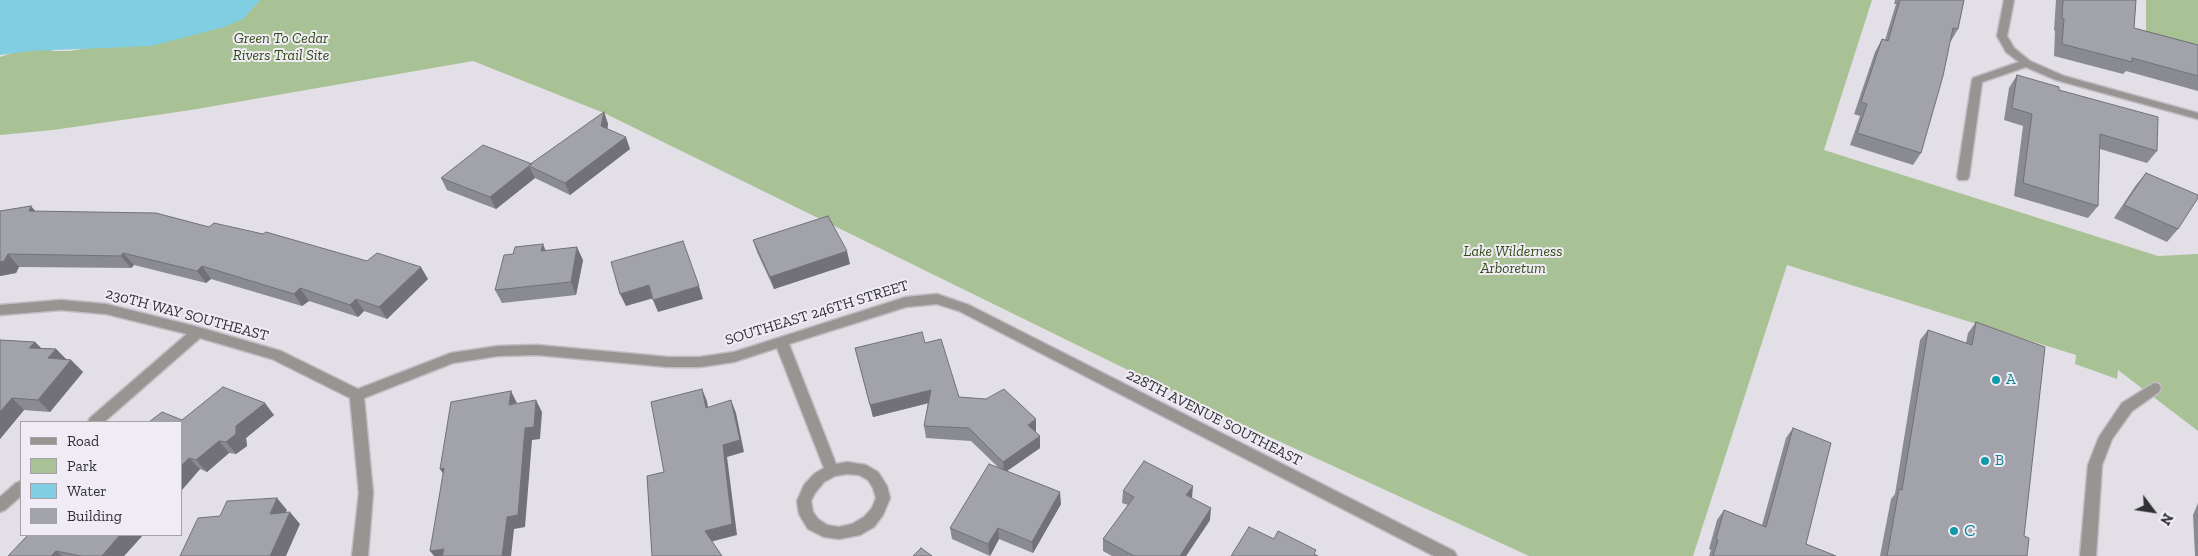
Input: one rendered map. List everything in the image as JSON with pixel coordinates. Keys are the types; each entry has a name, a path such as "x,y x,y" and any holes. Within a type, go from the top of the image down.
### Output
{"street":[{"path":"2008,0 2002,36 2010,50 2026,63 2060,78 2198,116"},
{"path":"1963,177 1977,80 2026,63"},
{"name":"SOUTHEAST 246TH STREET","path":"357,395 451,358 498,352 537,350 668,362 700,362 734,357 920,299 937,299 964,308"},
{"name":"230TH WAY SOUTHEAST","path":"0,310 61,305 106,309 198,332 276,355 357,395"},
{"name":"228TH AVENUE SOUTHEAST","path":"964,308 1449,556"},
{"path":"96,421 198,332"},
{"path":"782,343 832,470"},
{"path":"2088,556 2095,465 2106,437 2127,407 2154,388"},
{"path":"357,395 366,493 360,556"},
{"path":"861,469 873,476 880,486 882,498 878,511 869,522 855,530 839,533 824,531 813,524 806,514 804,501 809,489 819,478 832,470 861,469"},
{"path":"0,506 20,488"}],"green space":[{"name":"Lake Wilderness Arboretum","path":"245,0 1872,0 1824,150 2158,256 2198,254 2198,431 2118,370 2117,379 2075,364 2076,355 1787,265 1693,556 1529,556 1185,398 604,113 473,61 191,110 53,130 0,135 0,57 54,39 52,51 70,51 112,44"},
{"path":"2146,0 2198,0 2198,53 2146,39"}],"water":[{"path":"0,0 260,0 243,19 224,27 152,46 30,51 0,55"}],"building":[{"path":"1900,0 1964,0 1958,29 1953,28 1943,76 1921,153 1857,133 1867,104 1861,102 1882,39 1888,41"},
{"path":"2063,0 2136,0 2134,28 2198,45 2198,76 2132,58 2132,62 2062,44"},
{"path":"2017,75 2059,87 2059,90 2158,117 2157,151 2100,134 2098,206 2023,183 2032,114 2012,108"},
{"path":"604,112 601,126 626,137 565,183 529,166 490,197 441,178 483,145 531,164"},
{"path":"2146,173 2198,195 2198,198 2178,229 2124,205"},
{"path":"31,206 29,211 156,213 209,227 214,223 263,234 266,232 367,261 377,253 421,267 379,307 356,299 350,305 300,288 294,294 202,266 197,271 123,253 121,256 8,254 4,261 0,262 0,211"},
{"path":"828,216 847,251 770,277 753,240"},
{"path":"683,241 699,286 653,300 649,285 620,294 611,262"},
{"path":"543,244 541,251 577,247 571,282 495,290 504,255 513,254 515,247"},
{"path":"1976,322 2045,347 2024,536 2029,538 2027,556 1887,556 1899,489 1902,490 1928,330 1972,345"},
{"path":"922,332 925,343 941,339 959,397 986,399 1004,389 1036,419 1028,425 1040,436 1003,462 969,428 924,426 931,390 870,405 855,348"},
{"path":"0,340 35,342 29,348 56,349 48,358 71,360 38,400 12,398 0,412"},
{"path":"223,387 265,403 236,426 236,434 226,442 219,441 196,460 189,458 182,465 182,421 150,421 162,412 182,420"},
{"path":"702,389 706,408 731,400 740,440 723,445 732,524 705,531 722,556 652,556 647,476 664,472 651,402"},
{"path":"511,391 509,405 536,400 534,427 525,428 518,515 507,517 502,556 442,556 444,549 430,551 444,468 440,469 451,402"},
{"path":"1793,428 1831,443 1806,544 1836,556 1713,556 1724,510 1766,527"},
{"path":"1144,461 1193,486 1186,495 1211,508 1180,556 1134,556 1103,539 1134,497 1123,491"},
{"path":"989,464 1060,492 1032,542 998,528 988,544 950,528"},
{"path":"277,498 270,514 290,512 270,556 180,556 198,518 220,516 227,501"},
{"path":"1249,527 1274,539 1278,531 1316,550 1314,554 1318,556 1231,556"},
{"path":"27,536 119,536 102,556 81,556 56,551 51,556 8,556"},
{"path":"921,548 932,556 913,556"}],"place":[{"name":"A","path":"1996,380"},
{"name":"B","path":"1985,461"},
{"name":"C","path":"1954,531"}],"park label":[{"name":"Green To Cedar Rivers Trail Site","path":"281,48"}]}
